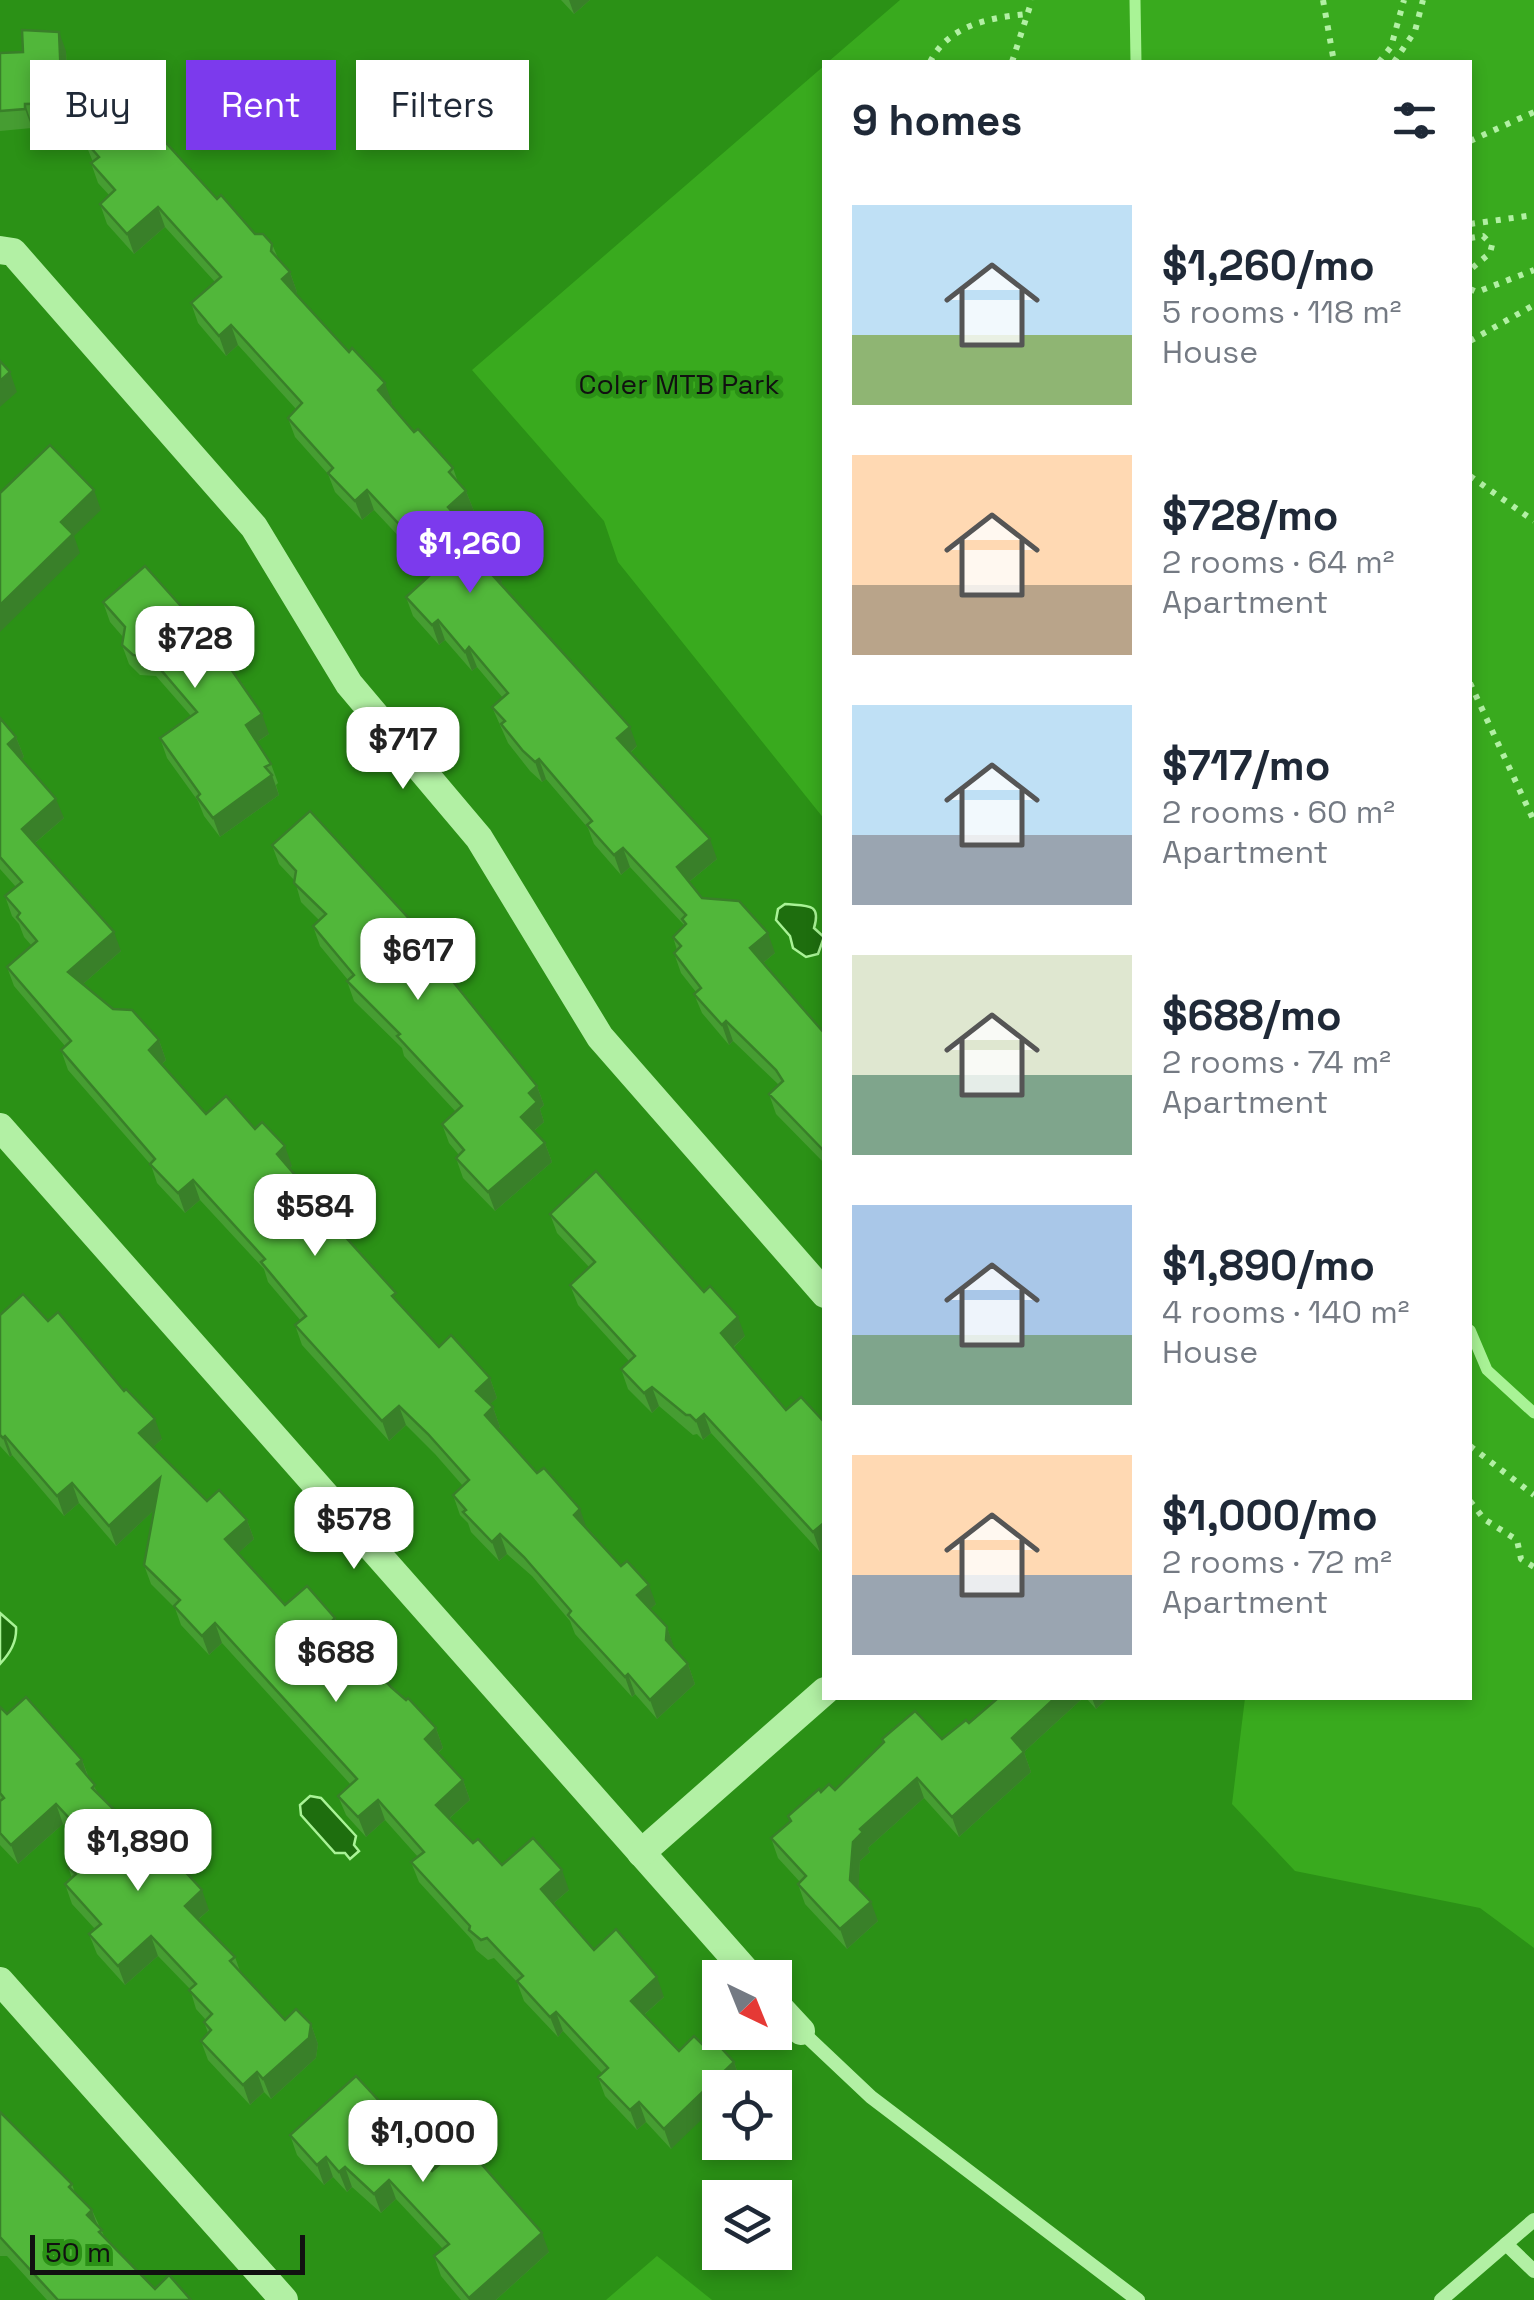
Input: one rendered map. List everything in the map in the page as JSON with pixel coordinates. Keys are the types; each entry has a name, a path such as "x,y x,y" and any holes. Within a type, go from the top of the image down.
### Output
{"street":[{"path":"0,250 13,252 254,527 349,684 479,838 600,1037 822,1291"},
{"path":"0,1128 736,1960"},
{"path":"641,1853 822,1693"},
{"path":"0,1981 284,2300"},
{"path":"792,2021 801,2031"}],"lane":[{"path":"801,2031 870,2097 1138,2300"},
{"path":"1441,2300 1534,2220"},
{"path":"1506,2244 1534,2272"}],"path":[{"path":"1013,60 1032,0"},
{"path":"1323,0 1334,60"},
{"path":"1381,60 1392,46 1404,0"},
{"path":"1395,60 1415,30 1423,0"},
{"path":"931,60 939,44 982,18 1027,14"},
{"path":"1472,141 1534,112"},
{"path":"1472,224 1534,214"},
{"path":"1472,238 1482,236 1492,245 1490,253 1472,268"},
{"path":"1472,290 1476,292 1534,270"},
{"path":"1472,340 1534,305"},
{"path":"1472,477 1534,521"},
{"path":"1473,694 1534,820"},
{"path":"1472,1448 1534,1495"},
{"path":"1472,1504 1484,1519 1517,1540 1521,1559 1534,1566"}],"green space":[{"path":"900,0 1534,0 1534,1948 1480,1908 1295,1871 1232,1804 1245,1700 1472,1700 1472,60 830,60"},
{"name":"Coler MTB Park","path":"822,68 822,816 618,562 604,521 472,370"},
{"path":"657,2256 712,2300 606,2300"}],"shaded area":[{"path":"785,904 814,910 814,928 822,935 818,954 806,957 793,948 790,936 776,920 778,909"},
{"path":"0,1613 16,1627 16,1632 12,1647 0,1664"},
{"path":"310,1796 321,1798 356,1836 354,1845 359,1851 350,1859 345,1853 335,1853 301,1815 300,1805"}],"building":[{"path":"22,30 59,32 60,60 30,60 30,104 25,104 25,109 0,111 0,53 23,52"},
{"path":"166,143 217,199 221,195 255,234 263,234 272,244 271,251 290,272 282,279 349,352 352,348 385,383 378,390 414,432 418,429 453,468 449,472 466,491 448,507 495,562 487,569 630,727 617,738 710,839 677,867 702,898 739,901 768,933 750,948 822,1031 822,1149 769,1094 783,1081 776,1070 726,1021 722,1025 694,994 701,988 674,953 681,946 673,937 686,924 682,919 686,915 623,848 614,855 587,825 592,821 539,759 535,762 523,751 501,724 505,721 492,707 508,693 469,647 465,652 438,620 432,625 406,597 439,567 367,490 355,501 328,473 333,468 288,418 302,403 231,325 219,336 191,303 221,277 158,207 127,234 100,204 115,190 91,163 99,157 93,150 166,150"},
{"path":"0,361 10,372 0,381"},
{"path":"50,445 94,490 61,522 73,534 0,605 0,493"},
{"path":"145,566 188,614 198,605 227,636 215,646 262,714 246,725 271,764 265,767 272,775 213,818 160,738 197,712 149,656 133,655 122,645 125,627 103,602"},
{"path":"0,718 16,737 8,744 56,799 22,829 114,932 68,972 113,1009 132,1010 159,1040 149,1050 206,1114 226,1096 255,1129 262,1122 285,1146 277,1154 295,1175 285,1184 322,1229 331,1221 439,1347 451,1335 490,1378 476,1391 493,1407 485,1415 537,1473 544,1468 580,1509 574,1515 621,1566 627,1561 649,1585 637,1595 667,1627 666,1640 688,1664 650,1700 568,1615 571,1611 524,1557 500,1534 492,1542 463,1512 466,1510 453,1495 469,1480 428,1434 399,1406 382,1421 295,1325 306,1316 261,1262 265,1259 193,1180 178,1193 150,1164 155,1159 61,1050 71,1041 7,967 37,941 5,896 22,882 0,857"},
{"path":"310,811 436,948 430,953 537,1086 529,1093 537,1102 521,1117 545,1143 488,1192 456,1158 464,1150 442,1124 462,1106 397,1036 400,1034 347,981 354,975 313,926 326,914 294,883 296,871 272,845"},
{"path":"596,1171 704,1292 710,1286 738,1317 721,1333 786,1410 801,1397 822,1420 822,1524 813,1532 704,1414 696,1421 652,1387 644,1393 621,1369 635,1356 570,1285 595,1262 550,1214"},
{"path":"23,1294 48,1321 58,1312 124,1391 155,1419 139,1433 207,1501 219,1490 247,1520 225,1539 285,1605 307,1586 335,1618 332,1621 391,1687 408,1698 436,1728 425,1739 463,1780 436,1805 473,1843 478,1839 502,1865 533,1838 562,1870 541,1889 594,1950 616,1929 657,1977 631,2001 679,2051 694,2036 702,2050 723,2050 734,2062 726,2070 702,2070 702,2093 664,2129 639,2102 630,2110 598,2077 608,2068 556,2012 550,2017 517,1981 523,1976 487,1938 481,1940 469,1930 470,1926 411,1862 424,1852 378,1800 358,1817 338,1796 357,1779 215,1623 202,1636 174,1606 180,1600 144,1565 160,1478 109,1526 72,1483 57,1496 0,1435 0,1315"},
{"path":"26,1697 82,1760 77,1764 95,1785 92,1788 162,1857 167,1852 202,1890 185,1906 235,1957 230,1961 285,2020 296,2009 311,2024 309,2038 263,2079 257,2072 243,2085 201,2041 211,2030 204,2022 212,2014 189,1990 196,1984 151,1936 118,1966 89,1934 101,1924 65,1884 76,1874 68,1867 93,1844 56,1804 11,1845 0,1833 0,1801 4,1798 0,1793 0,1707 7,1714"},
{"path":"996,1700 1053,1700 1012,1738 1024,1752 952,1817 917,1778 860,1829 863,1832 853,1842 850,1880 871,1902 840,1929 798,1884 806,1876 771,1838 791,1821 788,1816 819,1789 821,1792 829,1784 835,1790 884,1742 882,1739 915,1711 942,1739 966,1720 969,1723"},
{"path":"356,2076 381,2103 376,2108 432,2171 463,2143 542,2233 469,2298 434,2256 449,2244 389,2180 374,2194 345,2167 339,2172 326,2157 317,2165 290,2135"},
{"path":"0,2112 72,2184 69,2187 92,2210 87,2215 102,2230 99,2232 155,2289 169,2275 191,2300 58,2300 0,2237"}],"waterway":[{"path":"1135,0 1136,60"},
{"path":"1472,1335 1487,1370 1534,1413"}]}
